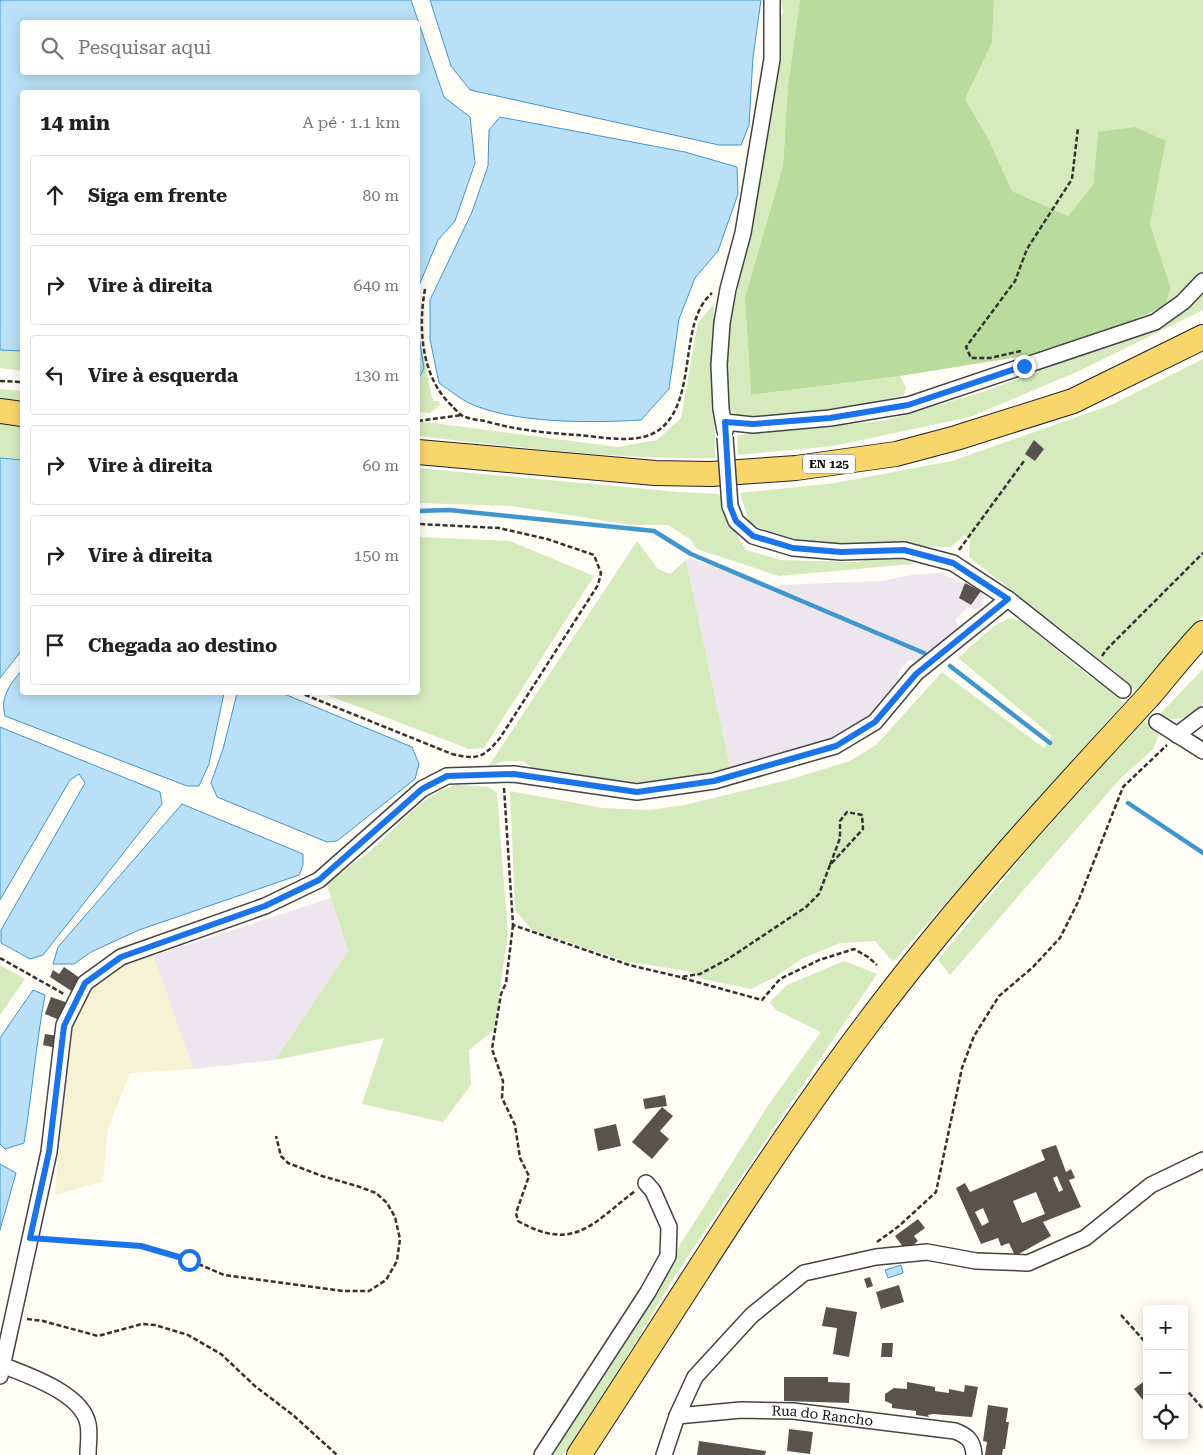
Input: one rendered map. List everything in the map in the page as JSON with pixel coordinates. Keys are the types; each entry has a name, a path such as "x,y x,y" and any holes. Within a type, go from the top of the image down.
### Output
{"main road":[{"name":"EN 125","path":"998,425 1203,323"},
{"name":"EN 125","path":"420,452 655,473 711,474 796,468 896,454 1073,401 1203,337"},
{"path":"0,411 20,414"},
{"path":"579,1455 794,1127 866,1026 934,938 1003,856 1203,633"},
{"path":"1150,694 1203,647"}],"street":[{"path":"772,0 772,59 743,233 728,289 722,323 719,365 730,506 736,521 753,536 793,548 841,552 904,550 953,563 1008,599 1123,690"},
{"path":"725,430 753,424 830,418 908,405 1155,322 1183,302 1203,281"},
{"path":"88,1455 88,1424 81,1408 48,1384 1,1371 5,1333 13,1318 49,1152 64,1026 85,983 121,957 265,906 319,880 422,789 447,776 503,774 637,792 714,781 836,746 875,722 916,674 1008,599"},
{"path":"1177,735 1203,715"},
{"path":"1157,722 1203,751"},
{"path":"664,1455 677,1416 695,1378 752,1315 804,1273 876,1257 927,1252 976,1261 1028,1264 1085,1238 1151,1185 1203,1160"},
{"path":"542,1455 648,1292 668,1256 669,1228 653,1190 646,1182"},
{"name":"Rua do Rancho","path":"677,1416 741,1410 793,1412 955,1431 967,1435 973,1447 974,1455"}],"path":[{"path":"1038,361 1030,349 990,358 971,358 966,347 1015,281 1027,249 1072,179 1078,128"},
{"path":"425,289 421,328 429,372 441,395 462,415"},
{"path":"420,421 462,415 518,430 610,438 647,438 674,414 686,372 698,310 705,299 712,293 728,289"},
{"path":"0,381 20,382"},
{"path":"953,563 963,543 1024,462"},
{"path":"305,695 452,754 472,758 487,753 500,738 598,585 601,573 594,555 548,539 500,528 420,524"},
{"path":"1095,668 1106,650 1203,553"},
{"path":"870,1247 900,1226 936,1192 962,1068 974,1036 999,996 1032,967 1060,938 1078,902 1123,787 1177,735"},
{"path":"503,774 513,925 506,983 501,994 492,1048 504,1081 502,1098 515,1125 520,1158 529,1176 516,1213 518,1221 534,1230 563,1234 582,1232 595,1225 646,1182"},
{"path":"680,977 700,974 728,959 806,907 819,894 840,838 840,820 848,812 862,815 863,829 830,865"},
{"path":"513,925 629,965 762,1000 780,979 819,960 854,949 877,965"},
{"path":"0,958 77,1000"},
{"path":"30,1238 141,1246 189,1260 224,1275 342,1291 369,1291 386,1280 396,1262 400,1239 395,1218 387,1203 376,1193 288,1163 281,1156 276,1136"},
{"path":"1121,1315 1143,1340"},
{"path":"13,1318 43,1321 98,1336 142,1324 155,1325 188,1335 221,1354 256,1387 293,1415 338,1455"},
{"path":"1188,1392 1203,1409"}],"shaded area":[{"path":"690,558 772,589 780,585 882,581 912,575 940,573 981,591 984,596 982,606 976,609 968,607 956,619 958,629 924,660 909,660 898,673 900,683 865,720 825,741 730,767 686,560"},
{"path":"331,898 348,951 275,1060 193,1069 153,956"},
{"path":"151,949 193,1069 130,1073 108,1129 103,1181 55,1195 63,1086 71,1023 93,988 121,966"}],"green space":[{"path":"781,0 800,0 788,85 783,166 745,297 751,395 900,376 906,387 904,395 843,409 791,417 748,418 734,413 726,405 724,359 760,172 774,44 783,11"},
{"path":"800,0 994,0 992,43 965,99 988,138 1012,191 1068,216 1093,185 1098,132 1135,127 1166,141 1150,224 1171,288 1165,306 1105,333 1050,352 900,376 751,395 745,297 783,166 788,85"},
{"path":"994,0 1203,0 1203,310 1079,371 970,417 833,446 738,455 737,435 883,421 986,391 1098,349 1165,306 1171,288 1150,224 1166,141 1098,132 1093,185 1068,216 1012,191 988,138 965,99 992,43"},
{"path":"20,293 20,371 0,368 0,298"},
{"path":"714,304 715,458 603,455 420,436 420,421 618,447 657,440 681,418 698,322"},
{"path":"420,340 432,397 434,401 439,401 440,405 430,413 420,412"},
{"path":"1203,359 1203,616 1136,691 1117,673 969,557 970,539 964,535 951,547 826,545 778,537 749,522 740,493 835,483 952,461 1111,405"},
{"path":"0,389 20,391 20,653 0,678"},
{"path":"420,468 719,494 729,522 746,550 781,560 857,562 894,553 906,557 913,564 779,576 697,549 690,539 668,525 632,525 512,506 420,503"},
{"path":"420,537 510,541 594,576 484,748 469,749 327,695 420,695"},
{"path":"637,541 658,569 670,574 686,560 730,767 695,776 658,782 609,782 534,769 523,761 504,761 488,767"},
{"path":"1009,618 1023,622 1091,678 1105,684 1120,698 1123,704 893,962 875,941 840,943 803,958 775,977 751,989 703,979 687,971 624,961 532,930 515,910 510,791 603,808 649,810 685,805 788,780 850,761 876,745 942,672 1044,748 1052,736 958,658 994,626"},
{"path":"1203,669 1203,702 1199,708 1183,718 1157,717"},
{"path":"1143,721 1152,725 1159,735 1153,749 1119,780 950,975 938,960 1034,842"},
{"path":"456,785 489,787 497,793 508,934 494,1030 469,1050 471,1085 443,1122 362,1104 384,1038 275,1060 348,951 326,882 366,854 414,809 444,789"},
{"path":"844,961 877,974 671,1282 591,1417 563,1455 552,1455 635,1329 680,1245 769,1104 821,1032 776,1010 770,1002 787,985"},
{"path":"0,965 25,979 0,1015"}],"water":[{"path":"0,0 411,0 418,20 20,20 20,75 420,75 420,26 444,97 470,117 475,163 455,221 438,240 420,283 420,90 20,90 20,351 0,350"},
{"path":"430,0 761,0 753,57 749,125 741,145 719,145 470,90 451,66"},
{"path":"500,117 685,152 737,167 738,194 718,251 695,278 679,319 669,389 641,420 600,422 552,420 506,415 467,402 439,383 430,339 430,300 472,212 488,166 489,130"},
{"path":"420,343 424,368 420,376"},
{"path":"0,458 20,460 20,653 0,678"},
{"path":"20,672 20,695 224,695 209,764 199,786 187,786 5,716 5,697"},
{"path":"236,695 287,695 412,747 419,764 415,779 337,841 327,842 217,797 211,783 223,749"},
{"path":"0,727 160,792 162,804 43,955 30,959 1,943 1,930 85,783 79,774 70,780 0,900"},
{"path":"182,804 303,854 303,865 299,875 139,930 91,952 74,964 53,964 58,947"},
{"path":"33,990 45,995 24,1143 5,1149 0,1144 0,1038"},
{"path":"0,1164 16,1173 0,1230"},
{"path":"901,1265 903,1273 888,1278 885,1270"}],"building":[{"path":"1034,440 1044,449 1035,461 1025,454"},
{"path":"965,583 981,591 971,605 959,598"},
{"path":"64,967 80,978 73,992 50,977 53,970 59,974"},
{"path":"51,997 68,1003 62,1021 45,1014"},
{"path":"45,1034 58,1036 56,1048 43,1045"},
{"path":"665,1095 667,1106 645,1109 643,1099"},
{"path":"662,1107 673,1116 660,1131 669,1139 652,1159 632,1142"},
{"path":"616,1124 621,1146 598,1151 594,1129"},
{"path":"1056,1145 1066,1172 1071,1169 1075,1178 1069,1180 1081,1207 1043,1222 1051,1236 1015,1256 1009,1243 1001,1246 998,1238 981,1244 956,1188 965,1183 970,1192 1045,1160 1041,1150","holes":["1057,1176 1063,1190 1059,1192 1053,1178","1036,1192 1045,1214 1022,1223 1013,1201","983,1208 989,1222 982,1226 975,1212"]},
{"path":"918,1219 925,1228 914,1236 918,1241 906,1251 895,1236"},
{"path":"870,1277 873,1286 867,1288 864,1279"},
{"path":"899,1285 904,1302 881,1309 876,1292"},
{"path":"826,1307 857,1312 849,1357 833,1354 837,1328 822,1326"},
{"path":"882,1343 893,1343 892,1357 881,1357"},
{"path":"784,1377 828,1377 828,1382 850,1383 849,1403 784,1401"},
{"path":"907,1382 935,1387 935,1391 949,1393 949,1389 964,1392 965,1385 978,1387 972,1417 933,1414 928,1415 929,1417 916,1415 916,1411 892,1408 892,1404 885,1401 885,1394 894,1388 907,1389"},
{"path":"1143,1382 1143,1400 1134,1389"},
{"path":"988,1405 1008,1408 1006,1422 1009,1422 1005,1449 1003,1449 1002,1455 985,1455 987,1442 983,1441"},
{"path":"789,1429 813,1432 810,1454 787,1451"},
{"path":"699,1441 766,1451 765,1455 697,1455"}],"waterway":[{"path":"420,511 449,510 654,531 691,554 924,653"},
{"path":"950,666 1050,743"},
{"path":"1128,803 1203,853"}],"route":[{"path":"189,1260 141,1246 30,1238 49,1152 64,1026 85,983 121,957 265,906 319,880 422,789 447,776 514,774 637,792 714,781 836,746 875,722 916,674 1008,599 953,563 904,550 841,552 793,548 753,536 736,521 730,506 725,422 739,425 830,418 908,405 1024,366"}]}
